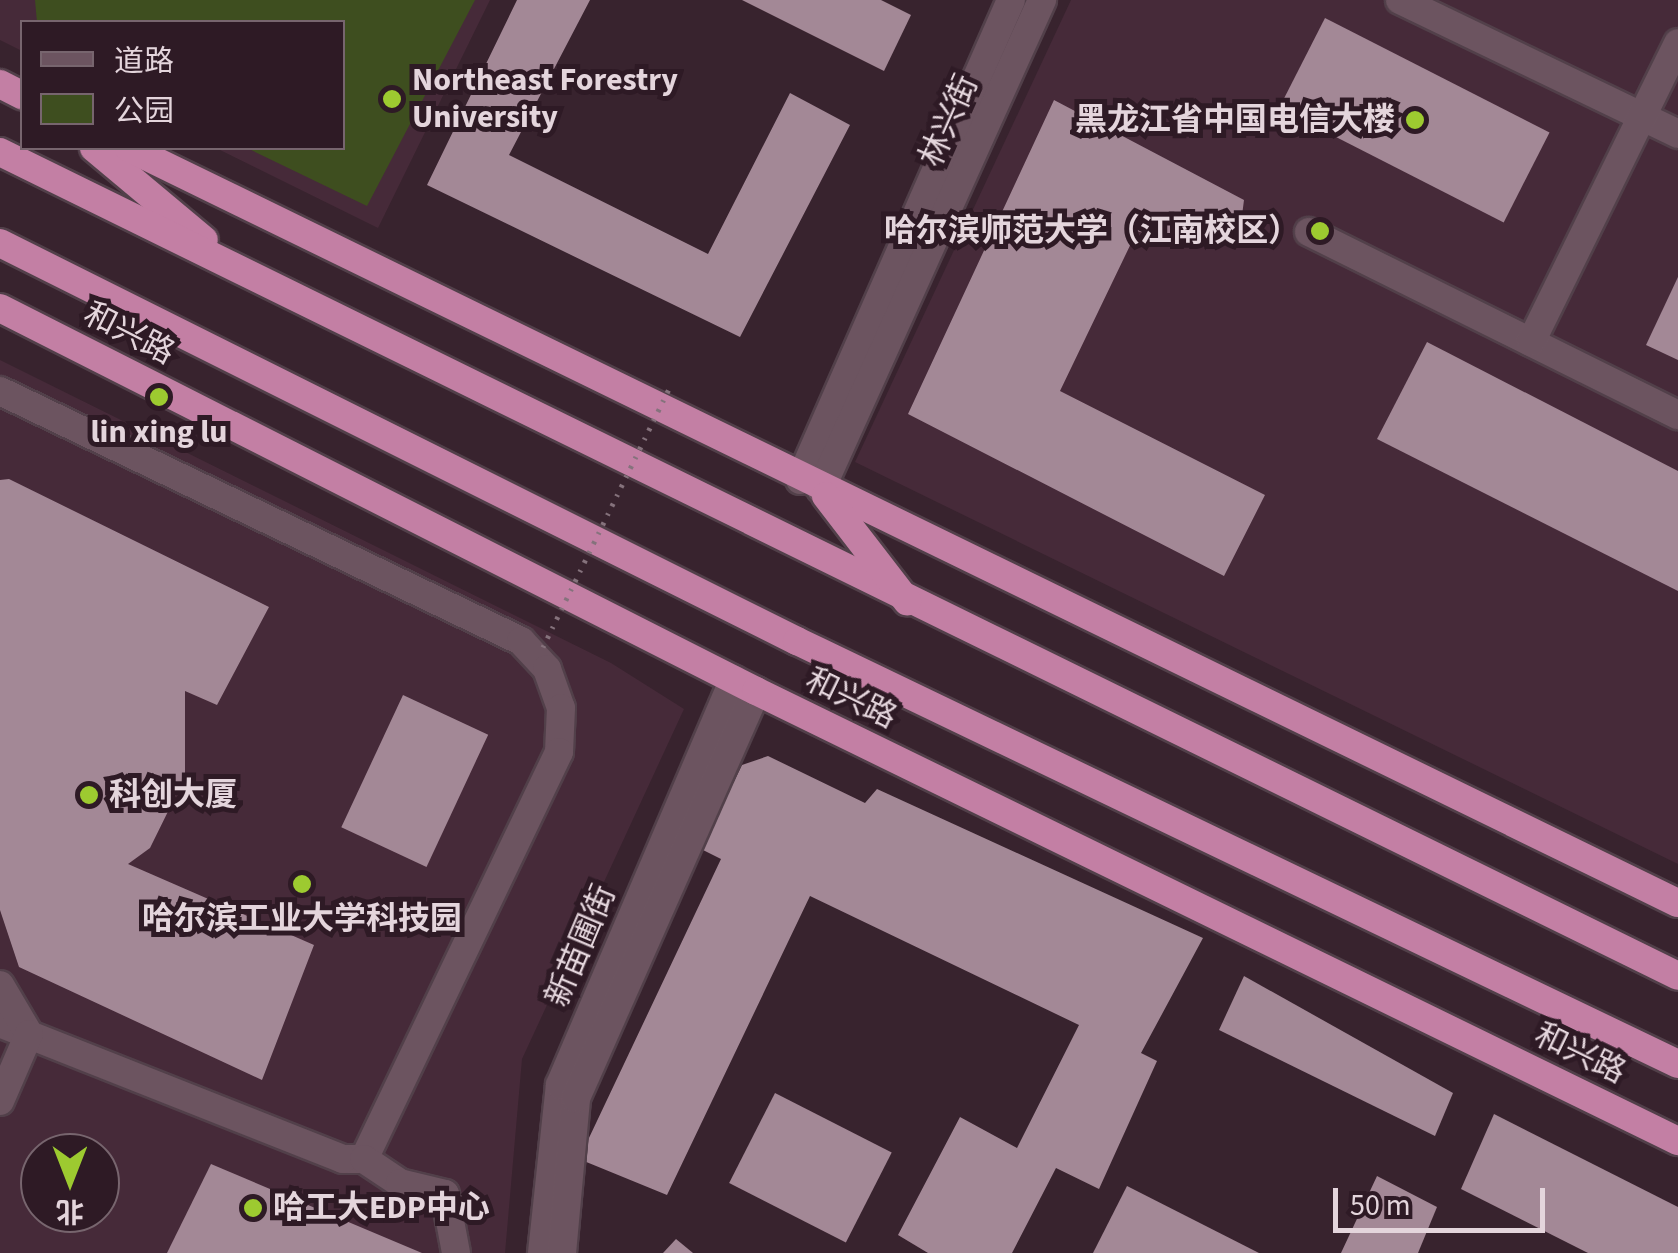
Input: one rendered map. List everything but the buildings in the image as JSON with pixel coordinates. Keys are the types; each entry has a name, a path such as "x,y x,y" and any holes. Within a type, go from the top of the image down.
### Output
{"highway":[{"path":"96,150 235,267"},
{"path":"132,150 810,485 1678,903"},
{"path":"0,152 912,606 1678,976"},
{"name":"和兴路","path":"0,243 797,641 1678,1064"},
{"name":"和兴路","path":"0,308 745,686 1678,1141"},
{"path":"810,485 912,606"},
{"path":"1620,946 1678,959"}],"street":[{"name":"林兴街","path":"810,485 1011,0"},
{"name":"林兴街","path":"810,485 1042,0"},
{"path":"1400,0 1678,134"},
{"path":"1530,342 1678,43"},
{"path":"1309,232 1678,415"},
{"path":"0,390 521,641 547,669 562,708 559,752 364,1159"},
{"name":"新苗圃街","path":"542,1253 560,1084 745,686"},
{"name":"新苗圃街","path":"562,1253 576,1098 745,686"},
{"path":"0,986 30,1034"},
{"path":"0,1023 344,1159 364,1159 400,1183 445,1194 456,1253"},
{"path":"0,1101 30,1034"}],"path":[{"path":"543,647 671,386"}],"shaded area":[{"name":"Northeast Forestry University","path":"0,0 490,0 378,228 220,150 345,150 345,20 20,20 20,50 0,40"},
{"name":"哈尔滨师范大学（江南校区）","path":"1071,0 1678,0 1678,864 855,462"},
{"name":"哈尔滨工业大学科技园","path":"0,360 611,663 684,709 522,1059 505,1253 0,1253"}],"green space":[{"name":"Northeast Forestry University","path":"35,0 475,0 367,206 251,150 345,150 345,20 37,20"}],"place":[{"name":"Northeast Forestry University","path":"392,99"},
{"name":"黑龙江省中国电信大楼","path":"1415,120"},
{"name":"哈尔滨师范大学（江南校区）","path":"1320,231"},
{"name":"lin xing lu","path":"159,397"},
{"name":"科创大厦","path":"89,795"},
{"name":"哈尔滨工业大学科技园","path":"302,884"},
{"name":"哈工大EDP中心","path":"253,1208"}]}
